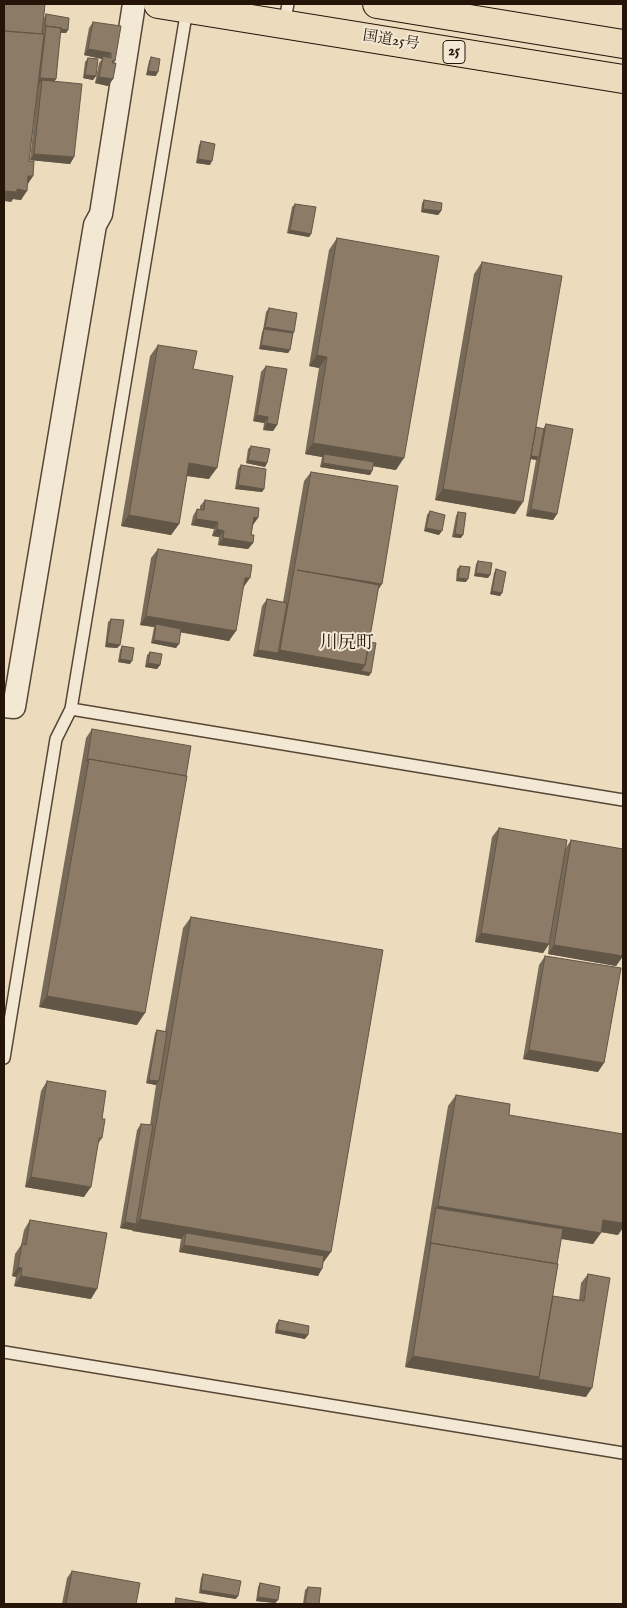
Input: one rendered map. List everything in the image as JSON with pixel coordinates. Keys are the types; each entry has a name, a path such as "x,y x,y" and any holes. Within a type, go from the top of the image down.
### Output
{"highway":[{"name":"国道25号","path":"158,4 187,9 286,14 623,79"},
{"name":"25","path":"377,4 623,44"}],"street":[{"path":"4,706 14,706 95,225 101,214 134,4"}],"lane":[{"path":"4,1058 56,739 71,709 187,9"},
{"path":"71,709 623,800"},
{"path":"4,1352 623,1453"}],"building":[{"path":"4,4 45,4 42,34 4,31"},
{"path":"46,14 69,18 68,30 45,26"},
{"path":"93,22 121,26 115,61 113,60 112,63 116,63 113,79 99,77 103,56 111,58 111,53 88,49"},
{"path":"46,26 61,28 56,79 40,78"},
{"path":"4,31 44,34 29,161 34,161 33,176 28,176 27,191 17,189 17,192 4,191"},
{"path":"151,57 160,59 158,72 148,71"},
{"path":"88,58 98,59 96,76 85,75"},
{"path":"42,80 82,84 74,157 34,154"},
{"path":"201,141 215,144 212,161 198,159"},
{"path":"424,200 442,203 441,211 423,209"},
{"path":"295,204 316,207 311,234 290,230"},
{"path":"337,238 439,256 404,458 313,443 327,357 317,355"},
{"path":"482,262 562,276 523,502 443,489"},
{"path":"269,308 297,313 294,332 265,327"},
{"path":"264,329 293,333 290,350 261,345"},
{"path":"158,345 197,351 193,369 233,376 217,468 189,463 179,524 129,515"},
{"path":"266,366 287,369 277,425 267,423 268,417 257,415"},
{"path":"546,424 573,429 557,514 531,509"},
{"path":"536,427 544,429 539,457 531,456"},
{"path":"251,446 270,449 267,463 248,460"},
{"path":"324,454 374,462 372,471 323,463"},
{"path":"241,465 266,469 264,489 238,485"},
{"path":"311,472 398,486 382,584 297,570 379,585 365,665 280,650"},
{"path":"205,500 259,508 258,518 254,517 251,535 254,535 253,543 223,538 224,531 217,529 218,522 196,519 197,509 204,510"},
{"path":"430,511 445,515 442,531 426,528"},
{"path":"458,512 466,513 463,535 455,534"},
{"path":"158,549 252,565 250,578 245,578 236,631 146,616"},
{"path":"478,561 492,563 490,575 476,573"},
{"path":"460,566 470,567 468,579 458,578"},
{"path":"496,569 506,572 502,593 492,591"},
{"path":"267,599 287,603 278,653 258,650"},
{"path":"111,619 124,620 120,645 107,643"},
{"path":"156,624 181,629 179,644 154,640"},
{"path":"369,642 376,643 371,673 361,671 365,665"},
{"path":"122,646 134,648 132,661 120,659"},
{"path":"150,652 162,654 160,665 148,663"},
{"path":"92,729 191,746 186,776 89,759 87,762"},
{"path":"89,759 187,776 145,1013 47,996"},
{"path":"499,828 567,840 549,944 481,933"},
{"path":"571,840 623,849 623,956 554,945"},
{"path":"191,917 383,950 331,1252 140,1219"},
{"path":"545,956 621,968 604,1063 529,1050"},
{"path":"157,1030 167,1032 159,1081 149,1080"},
{"path":"47,1081 106,1091 102,1119 105,1119 102,1138 99,1138 91,1187 31,1177"},
{"path":"456,1095 510,1104 509,1115 623,1134 623,1223 603,1220 601,1233 438,1206"},
{"path":"141,1124 153,1125 136,1224 125,1222"},
{"path":"436,1208 563,1229 557,1264 431,1243 430,1245"},
{"path":"30,1220 107,1233 97,1289 21,1276 22,1268 18,1267 22,1244 26,1245"},
{"path":"186,1233 324,1256 322,1269 184,1245"},
{"path":"431,1243 558,1264 539,1377 413,1356"},
{"path":"588,1274 610,1278 592,1388 538,1379 553,1296 584,1301"},
{"path":"279,1320 309,1326 308,1335 277,1330"},
{"path":"72,1571 140,1583 136,1604 66,1604"},
{"path":"203,1574 241,1581 238,1596 201,1590"},
{"path":"260,1583 280,1587 278,1600 258,1597"},
{"path":"308,1587 321,1588 319,1604 305,1603"},
{"path":"176,1598 212,1604 175,1604"}],"district":[{"name":"川尻町","path":"347,644"}]}
